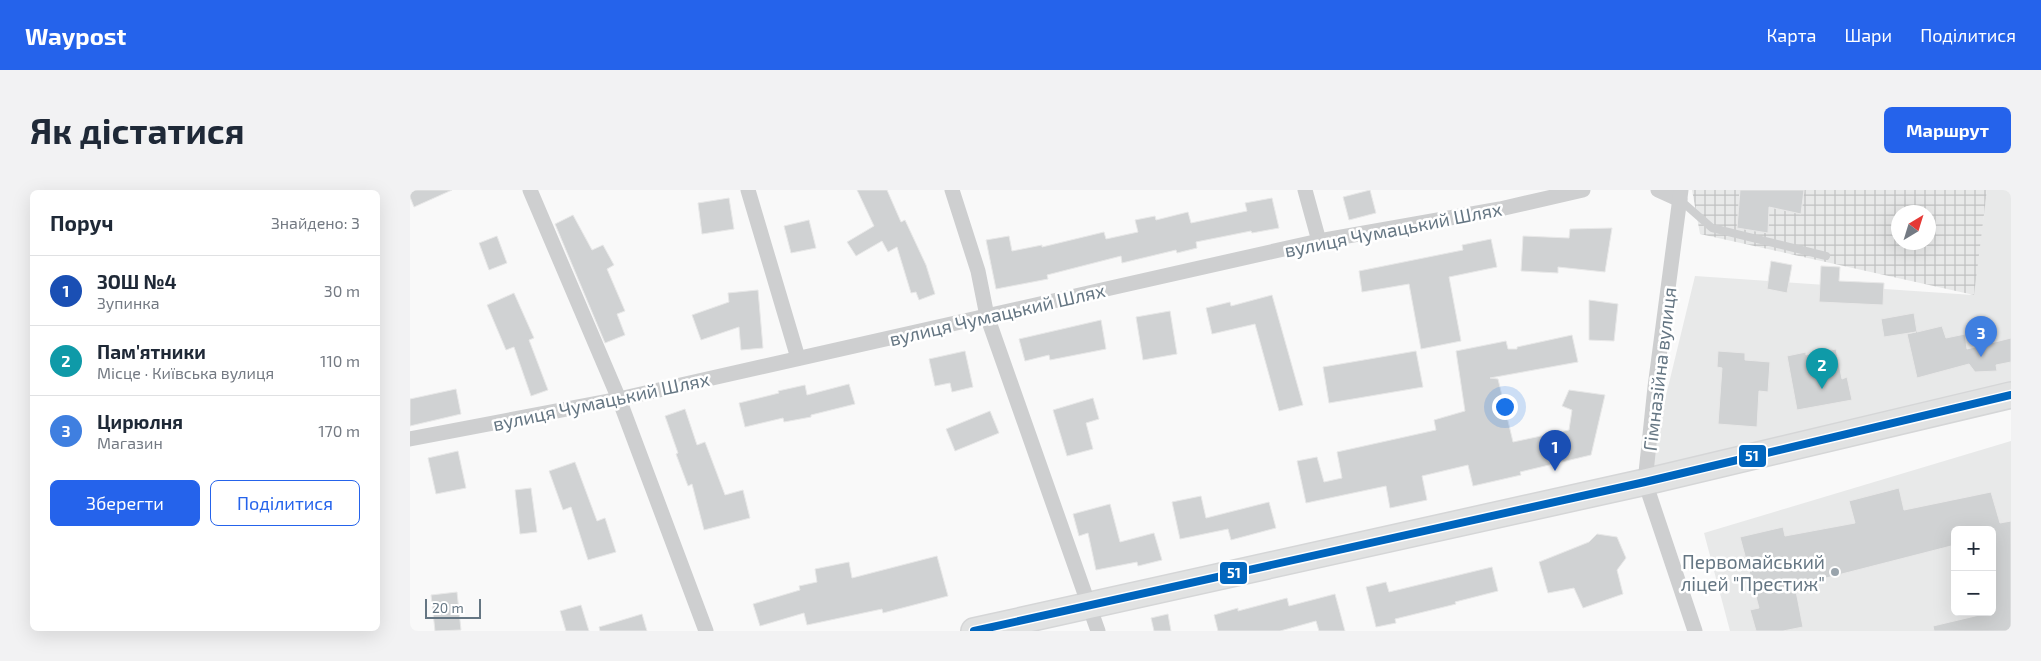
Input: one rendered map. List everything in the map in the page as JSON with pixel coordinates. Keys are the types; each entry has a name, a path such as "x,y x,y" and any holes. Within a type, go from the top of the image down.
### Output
{"main road":[{"path":"974,631 1645,482 2011,395"}],"street":[{"path":"530,190 619,399 706,631"},
{"path":"748,190 798,358"},
{"path":"952,190 978,271 987,316 1098,631"},
{"path":"1305,190 1319,241"},
{"name":"вулиця Чумацький Шлях","path":"410,439 619,399 1319,241 1500,209 1584,190"},
{"path":"1658,190 1680,195"},
{"name":"Гімназійна вулиця","path":"1680,195 1645,482 1695,631"}],"lane":[{"path":"1680,195 1712,228 1826,256"}],"shaded area":[{"path":"1692,190 1987,190 1974,295 1700,234"},
{"path":"1987,190 2011,190 2011,395 1645,482 1695,276 1973,295"},
{"name":"Первомайський ліцей \"Престиж\"","path":"2011,441 2011,631 1730,631 1704,533"}],"building":[{"path":"410,190 452,190 414,207 410,197"},
{"path":"857,190 887,190 901,222 905,220 926,265 935,294 919,300 916,292 911,293 897,247 888,252 882,241 856,256 847,242 874,226"},
{"path":"1370,190 1376,213 1349,220 1343,197"},
{"path":"1740,190 1804,190 1801,214 1769,207 1768,233 1737,228"},
{"path":"729,198 734,229 702,234 698,203"},
{"path":"1272,198 1279,228 1252,233 1251,231 1196,242 1197,248 1177,253 1176,250 1122,263 1121,256 1047,275 1048,279 996,289 986,240 1009,236 1012,251 1042,245 1042,247 1104,232 1106,239 1138,232 1135,220 1155,216 1156,220 1188,212 1191,223 1247,211 1245,203"},
{"path":"573,215 592,250 603,245 614,265 607,269 625,311 617,314 625,335 605,343 555,224"},
{"path":"809,220 816,248 791,253 784,226"},
{"path":"1612,228 1605,272 1558,267 1558,273 1521,271 1523,236 1569,238 1570,229"},
{"path":"497,236 507,263 489,270 479,243"},
{"path":"1491,239 1497,267 1449,277 1461,341 1421,349 1409,284 1362,292 1359,271 1463,250 1462,245"},
{"path":"1771,261 1792,265 1787,293 1767,289"},
{"path":"1821,266 1840,267 1839,281 1884,283 1883,305 1819,302"},
{"path":"758,290 763,348 741,350 739,327 701,340 692,315 729,302 728,293"},
{"path":"514,293 534,338 529,340 548,390 531,396 514,347 506,350 487,305"},
{"path":"1272,295 1303,405 1279,411 1255,324 1212,334 1206,308 1230,302 1231,306"},
{"path":"1589,300 1618,304 1614,341 1589,340"},
{"path":"1170,311 1177,354 1143,360 1136,317"},
{"path":"1914,313 1917,332 1942,326 1946,338 1965,334 1967,349 2011,338 2011,362 1996,365 1997,371 1975,372 1969,364 1917,378 1907,334 1916,332 1884,337 1881,319"},
{"path":"1101,320 1106,349 1050,360 1049,355 1025,361 1019,339"},
{"path":"1572,335 1578,362 1490,378 1498,379 1513,442 1569,430 1572,410 1562,406 1569,390 1605,395 1591,455 1520,472 1521,475 1473,486 1468,465 1422,476 1427,500 1390,508 1386,486 1306,503 1297,461 1317,457 1324,482 1342,478 1337,452 1436,430 1434,420 1465,411 1456,351 1506,341 1508,349 1517,349 1517,347"},
{"path":"1836,349 1842,379 1847,377 1852,400 1797,410 1787,356 1806,352 1806,355"},
{"path":"965,351 973,387 952,392 950,383 935,386 929,359"},
{"path":"1416,351 1423,387 1329,403 1323,367"},
{"path":"1718,351 1745,353 1745,360 1770,362 1768,392 1759,391 1757,427 1718,424 1722,368 1717,367"},
{"path":"849,384 855,404 811,415 811,417 784,422 783,418 745,427 739,403 805,385 807,395"},
{"path":"456,389 461,414 410,426 410,399"},
{"path":"1093,398 1099,419 1086,423 1093,449 1067,456 1053,410"},
{"path":"685,409 697,445 705,442 725,495 743,490 750,518 704,530 692,484 688,486 665,416"},
{"path":"990,411 999,433 955,451 946,429"},
{"path":"458,451 466,488 436,494 428,458"},
{"path":"575,462 597,521 605,518 616,552 588,560 571,507 563,510 549,471"},
{"path":"531,488 537,532 520,534 515,490"},
{"path":"1899,488 1904,510 1991,492 2000,523 2011,521 2011,631 1934,631 1933,626 1975,616 1996,616 1996,526 1951,526 1951,546 1795,586 1803,627 1783,631 1756,631 1750,610 1759,608 1740,537 1783,527 1785,536 1855,523 1849,501"},
{"path":"1201,496 1206,518 1269,502 1276,528 1231,540 1228,529 1180,539 1172,502"},
{"path":"1110,504 1120,542 1154,533 1162,560 1138,566 1137,562 1096,570 1088,533 1079,536 1073,514"},
{"path":"1597,534 1617,537 1626,558 1617,570 1623,594 1583,608 1574,588 1548,593 1539,562 1589,542"},
{"path":"937,556 948,596 883,613 882,609 807,625 804,613 760,626 753,604 800,590 799,586 817,582 815,569 849,562 852,578"},
{"path":"1492,567 1498,591 1455,602 1456,604 1395,619 1396,623 1376,627 1366,587 1386,582 1389,592"},
{"path":"457,592 461,630 435,631 431,595"},
{"path":"1335,594 1345,631 1319,631 1316,621 1280,631 1218,631 1214,615 1238,608 1238,611 1287,598 1289,606"},
{"path":"581,605 589,631 566,631 560,611"},
{"path":"642,614 647,631 600,631 599,627"},
{"path":"1168,614 1171,631 1154,631 1151,618"}],"transit line":[{"name":"51","path":"974,631 1645,482 2011,395"}],"place":[{"name":"Цирюлня","path":"1981,357"},
{"name":"Пам'ятники","path":"1822,389"},
{"name":"ЗОШ №4","path":"1555,471"},
{"name":"Первомайський ліцей \"Престиж\"","path":"1835,572"}]}
